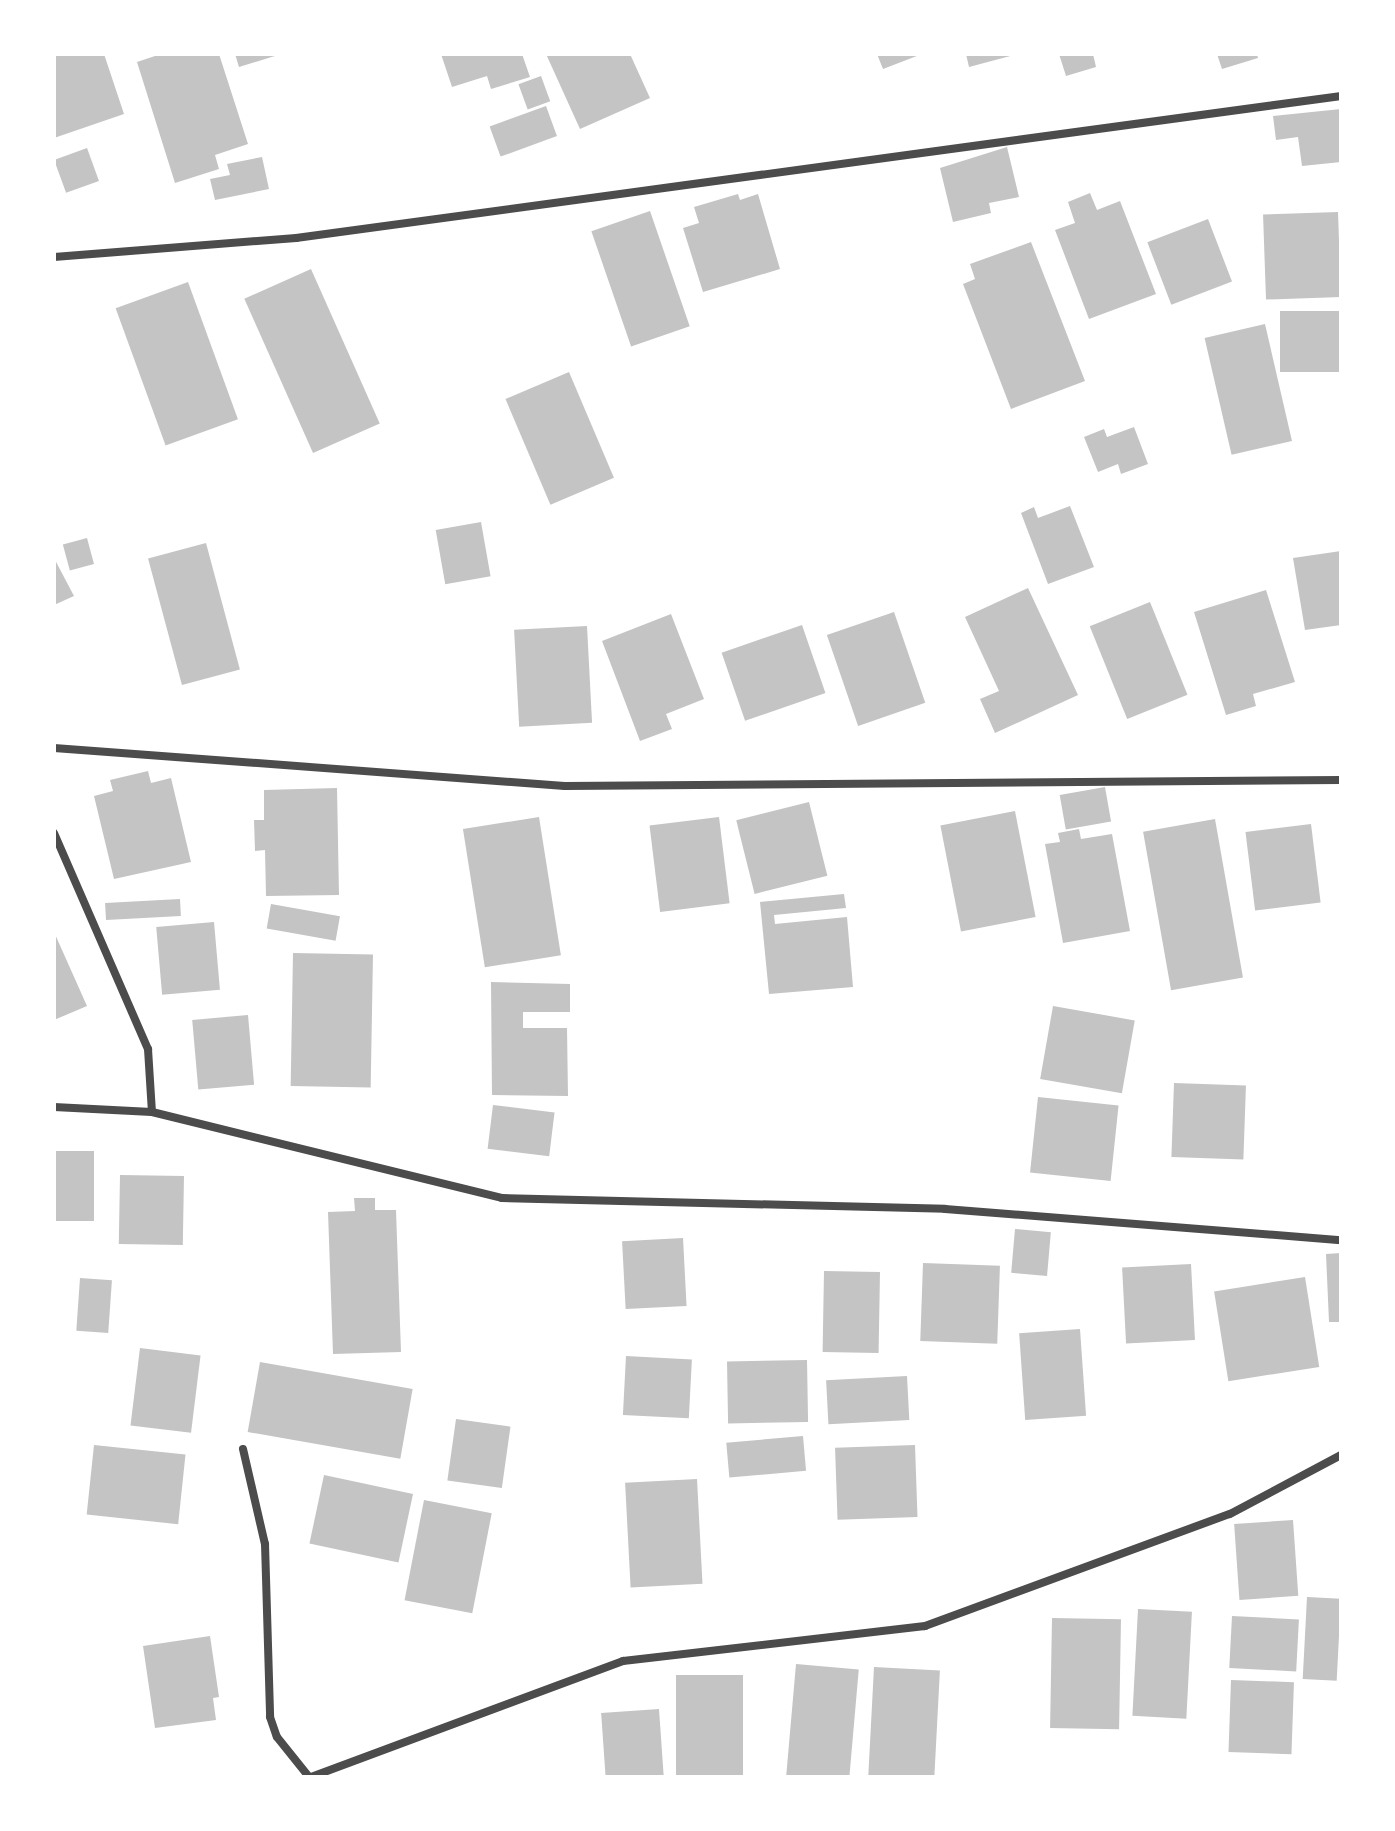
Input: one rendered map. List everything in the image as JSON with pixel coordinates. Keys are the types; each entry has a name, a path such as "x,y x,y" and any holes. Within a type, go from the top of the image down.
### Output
{"street":[{"path":"54,257 296,238 1341,96"},
{"path":"54,748 565,786 1341,780"},
{"path":"54,833 148,1049 152,1112"},
{"path":"54,1107 152,1112 502,1198 945,1209 1341,1240"},
{"path":"243,1449 265,1544 270,1717 277,1737 310,1777 623,1661 925,1626 1230,1514 1341,1455"}],"building":[{"path":"54,54 104,54 124,114 54,138"},
{"path":"161,54 219,54 248,144 215,155 219,169 175,183 137,62"},
{"path":"235,54 277,54 278,55 239,67"},
{"path":"441,54 522,54 530,77 491,89 487,76 452,87"},
{"path":"546,54 630,54 650,98 580,129"},
{"path":"877,54 922,54 883,69"},
{"path":"966,54 1014,54 1014,55 969,67"},
{"path":"1059,54 1093,54 1096,67 1066,76"},
{"path":"1217,54 1257,54 1258,58 1222,69"},
{"path":"541,76 550,101 528,110 518,84"},
{"path":"546,106 557,136 501,157 490,127"},
{"path":"1341,109 1341,162 1302,166 1298,137 1276,140 1273,116"},
{"path":"1007,147 1019,197 989,203 991,213 953,222 940,168"},
{"path":"87,148 99,181 66,193 54,160"},
{"path":"262,157 269,189 215,200 210,179 230,175 227,164"},
{"path":"1090,193 1097,210 1120,201 1156,294 1089,319 1055,230 1075,223 1068,202"},
{"path":"738,194 740,200 758,194 780,269 703,292 683,228 699,223 694,207"},
{"path":"650,211 690,326 631,347 591,231"},
{"path":"1338,212 1341,297 1266,300 1263,215"},
{"path":"1208,219 1232,282 1171,305 1147,242"},
{"path":"1031,242 1085,381 1011,409 963,284 975,279 970,264"},
{"path":"311,269 380,423 313,453 244,299"},
{"path":"188,282 238,419 166,446 116,308"},
{"path":"1280,311 1341,311 1341,372 1280,372"},
{"path":"1265,324 1292,441 1232,455 1205,338"},
{"path":"569,372 614,478 550,505 505,399"},
{"path":"1134,427 1148,464 1121,474 1118,464 1098,472 1084,437 1104,429 1107,437"},
{"path":"1070,506 1094,567 1048,584 1021,513 1034,507 1038,518"},
{"path":"481,522 491,576 445,584 436,530"},
{"path":"87,538 94,564 70,571 63,544"},
{"path":"206,543 240,670 182,685 148,559"},
{"path":"1341,551 1341,625 1305,630 1293,558"},
{"path":"54,558 74,596 54,605"},
{"path":"1028,588 1078,695 995,733 980,699 999,691 965,617"},
{"path":"1266,590 1295,682 1253,694 1256,706 1226,715 1194,612"},
{"path":"1150,602 1187,695 1127,719 1090,626"},
{"path":"894,612 925,703 858,726 827,635"},
{"path":"671,614 704,699 666,714 672,729 640,741 602,641"},
{"path":"802,625 825,693 745,721 722,653"},
{"path":"587,626 592,723 519,727 514,630"},
{"path":"148,771 151,783 171,778 191,862 114,879 94,796 113,791 110,780"},
{"path":"1105,787 1111,821 1066,829 1060,795"},
{"path":"337,788 339,895 266,896 265,850 255,851 254,820 264,820 264,790"},
{"path":"809,802 827,876 755,894 736,820"},
{"path":"1015,811 1036,917 961,932 940,826"},
{"path":"539,817 561,955 485,967 463,829"},
{"path":"719,817 730,903 660,912 650,826"},
{"path":"1215,819 1243,978 1171,990 1143,832"},
{"path":"1311,824 1321,902 1255,910 1245,832"},
{"path":"1079,829 1081,839 1112,834 1130,931 1063,943 1045,844 1060,842 1058,833"},
{"path":"844,894 846,908 774,915 775,924 847,917 853,987 769,994 760,902"},
{"path":"180,899 181,916 106,920 105,903"},
{"path":"271,904 340,916 336,941 267,929"},
{"path":"214,922 220,990 162,995 156,927"},
{"path":"54,932 87,1006 54,1020"},
{"path":"293,953 373,954 371,1087 291,1086"},
{"path":"491,982 570,984 570,1012 523,1012 523,1028 567,1028 568,1096 492,1095"},
{"path":"1053,1006 1135,1020 1122,1093 1040,1079"},
{"path":"248,1015 254,1085 198,1090 192,1020"},
{"path":"1174,1083 1246,1086 1243,1159 1171,1157"},
{"path":"1038,1097 1119,1105 1111,1181 1030,1173"},
{"path":"493,1105 555,1113 549,1156 488,1149"},
{"path":"54,1151 94,1151 94,1221 54,1221"},
{"path":"120,1175 184,1176 183,1245 119,1244"},
{"path":"354,1198 375,1198 375,1210 396,1210 401,1352 333,1354 328,1212 355,1211"},
{"path":"1015,1229 1051,1232 1047,1276 1011,1273"},
{"path":"683,1238 687,1306 626,1309 622,1241"},
{"path":"1341,1253 1341,1322 1329,1322 1326,1254"},
{"path":"923,1263 1000,1266 997,1344 920,1341"},
{"path":"1191,1264 1195,1340 1126,1344 1122,1268"},
{"path":"824,1271 880,1272 879,1353 823,1352"},
{"path":"1305,1277 1319,1367 1228,1381 1214,1291"},
{"path":"80,1278 112,1280 108,1333 76,1331"},
{"path":"1080,1329 1086,1416 1025,1420 1019,1333"},
{"path":"140,1348 201,1355 191,1433 130,1425"},
{"path":"626,1356 692,1359 689,1418 623,1415"},
{"path":"807,1360 808,1422 728,1423 727,1361"},
{"path":"260,1362 413,1389 400,1459 248,1432"},
{"path":"907,1376 909,1420 828,1424 826,1380"},
{"path":"456,1419 510,1427 502,1488 447,1480"},
{"path":"803,1436 806,1471 729,1478 726,1443"},
{"path":"94,1445 185,1455 178,1524 87,1515"},
{"path":"915,1445 918,1517 838,1520 835,1448"},
{"path":"324,1475 413,1494 398,1562 309,1543"},
{"path":"697,1479 702,1584 631,1588 625,1483"},
{"path":"424,1500 492,1513 472,1613 405,1600"},
{"path":"1293,1520 1298,1596 1239,1600 1234,1524"},
{"path":"1307,1597 1341,1599 1337,1681 1303,1679"},
{"path":"1138,1609 1192,1612 1186,1719 1132,1716"},
{"path":"1232,1616 1299,1620 1296,1671 1229,1668"},
{"path":"1052,1618 1121,1619 1119,1729 1050,1728"},
{"path":"210,1636 219,1697 213,1698 216,1720 155,1728 143,1646"},
{"path":"796,1664 859,1669 849,1777 786,1777"},
{"path":"874,1667 940,1670 934,1777 868,1777"},
{"path":"676,1675 743,1675 743,1777 676,1777"},
{"path":"1231,1680 1294,1682 1291,1754 1228,1752"},
{"path":"659,1709 664,1777 606,1777 601,1713"}]}
